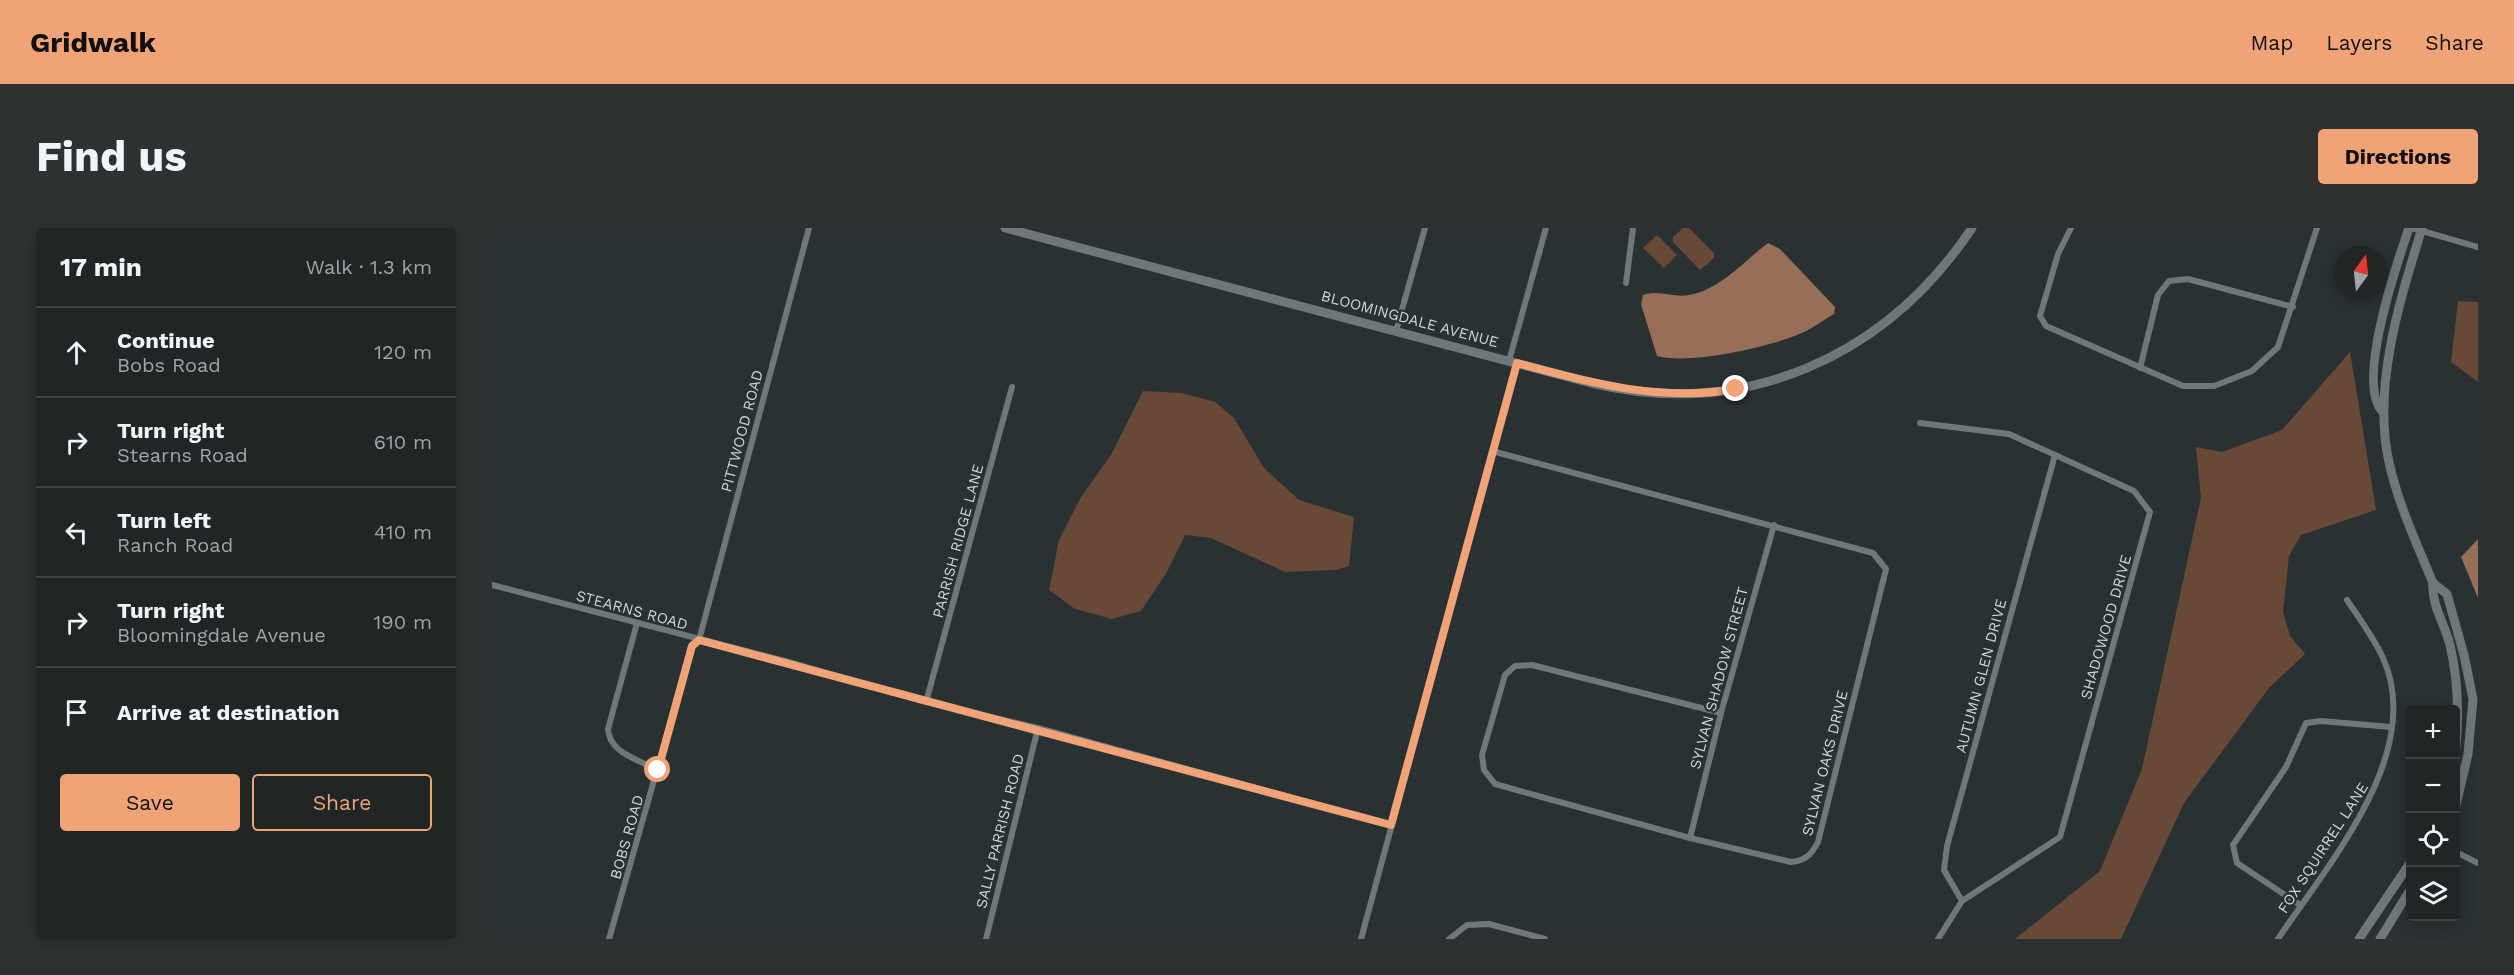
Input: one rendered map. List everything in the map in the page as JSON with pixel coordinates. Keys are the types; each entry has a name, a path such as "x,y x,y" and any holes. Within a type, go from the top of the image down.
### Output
{"street":[{"name":"PITTWOOD ROAD","path":"699,640 809,228"},
{"name":"BLOOMINGDALE AVENUE","path":"1005,228 1050,234 1513,362 1602,385 1653,393 1712,392 1776,379 1826,360 1882,326 1934,279 1972,228"},
{"path":"1396,331 1425,228"},
{"path":"1361,939 1492,450 1546,228"},
{"path":"1626,284 1633,228"},
{"path":"2071,228 2058,254 2040,316 2046,327 2182,386 2214,386 2252,371 2278,347 2317,228"},
{"path":"2416,229 2478,248"},
{"path":"2416,229 2395,318 2382,411 2394,482 2433,583 2432,593 2450,646 2459,705"},
{"path":"2382,411 2377,402 2375,388 2378,339 2386,301 2416,229"},
{"path":"2140,368 2158,295 2169,281 2188,279 2293,307"},
{"name":"PARRISH RIDGE LANE","path":"926,702 1012,387"},
{"name":"SHADOWOOD DRIVE","path":"1920,423 2009,434 2134,490 2150,512 2060,837 1962,901 1938,939"},
{"name":"SYLVAN OAKS DRIVE","path":"1492,450 1873,553 1886,569 1818,842 1812,854 1800,861 1791,862 1690,838 1495,784 1484,770 1482,755 1505,675 1515,666 1532,665 1721,713"},
{"name":"AUTUMN GLEN DRIVE","path":"1962,901 1944,870 1947,846 2055,455"},
{"name":"SYLVAN SHADOW STREET","path":"1690,838 1721,713 1774,525"},
{"path":"2433,583 2447,594 2473,699 2468,754 2460,788"},
{"name":"STEARNS ROAD","path":"492,585 926,702 1038,728 1391,825"},
{"name":"FOX SQUIRREL LANE","path":"2278,939 2375,790 2388,750 2391,728 2391,688 2383,657 2347,600"},
{"path":"637,623 608,729 608,740 615,748 658,770"},
{"name":"BOBS ROAD","path":"609,939 692,646 699,640"},
{"path":"2300,906 2236,863 2233,845 2286,767 2306,723 2321,721 2391,728"},
{"name":"SALLY PARRISH ROAD","path":"986,939 1038,728"},
{"path":"2460,854 2478,863"},
{"path":"2359,939 2407,867"},
{"path":"2380,939 2406,897"},
{"path":"1449,939 1467,925 1489,924 1545,939"}],"shaded area":[{"path":"1683,228 1689,228 1714,253 1714,258 1700,270 1673,242 1673,237"},
{"path":"1657,235 1677,255 1664,268 1643,248"},
{"path":"1768,243 1780,249 1835,307 1834,314 1802,333 1751,349 1690,358 1657,356 1641,304 1643,295 1655,293 1683,296 1700,292 1731,274"},
{"path":"2458,301 2478,302 2478,382 2451,362"},
{"path":"2350,352 2376,510 2301,535 2289,556 2283,612 2290,636 2305,654 2269,688 2184,803 2121,939 2015,939 2100,871 2142,769 2201,498 2196,447 2222,452 2282,430"},
{"path":"1143,391 1182,393 1215,402 1234,418 1264,468 1299,500 1354,517 1349,566 1336,570 1285,572 1211,538 1185,535 1167,572 1141,611 1112,619 1075,609 1049,590 1059,540 1081,497 1111,455"},
{"path":"2478,539 2478,598 2461,557"}],"route":[{"path":"658,770 692,646 699,640 785,661 926,702 1038,728 1391,825 1517,363 1602,385 1643,392 1682,394 1736,389"}]}
